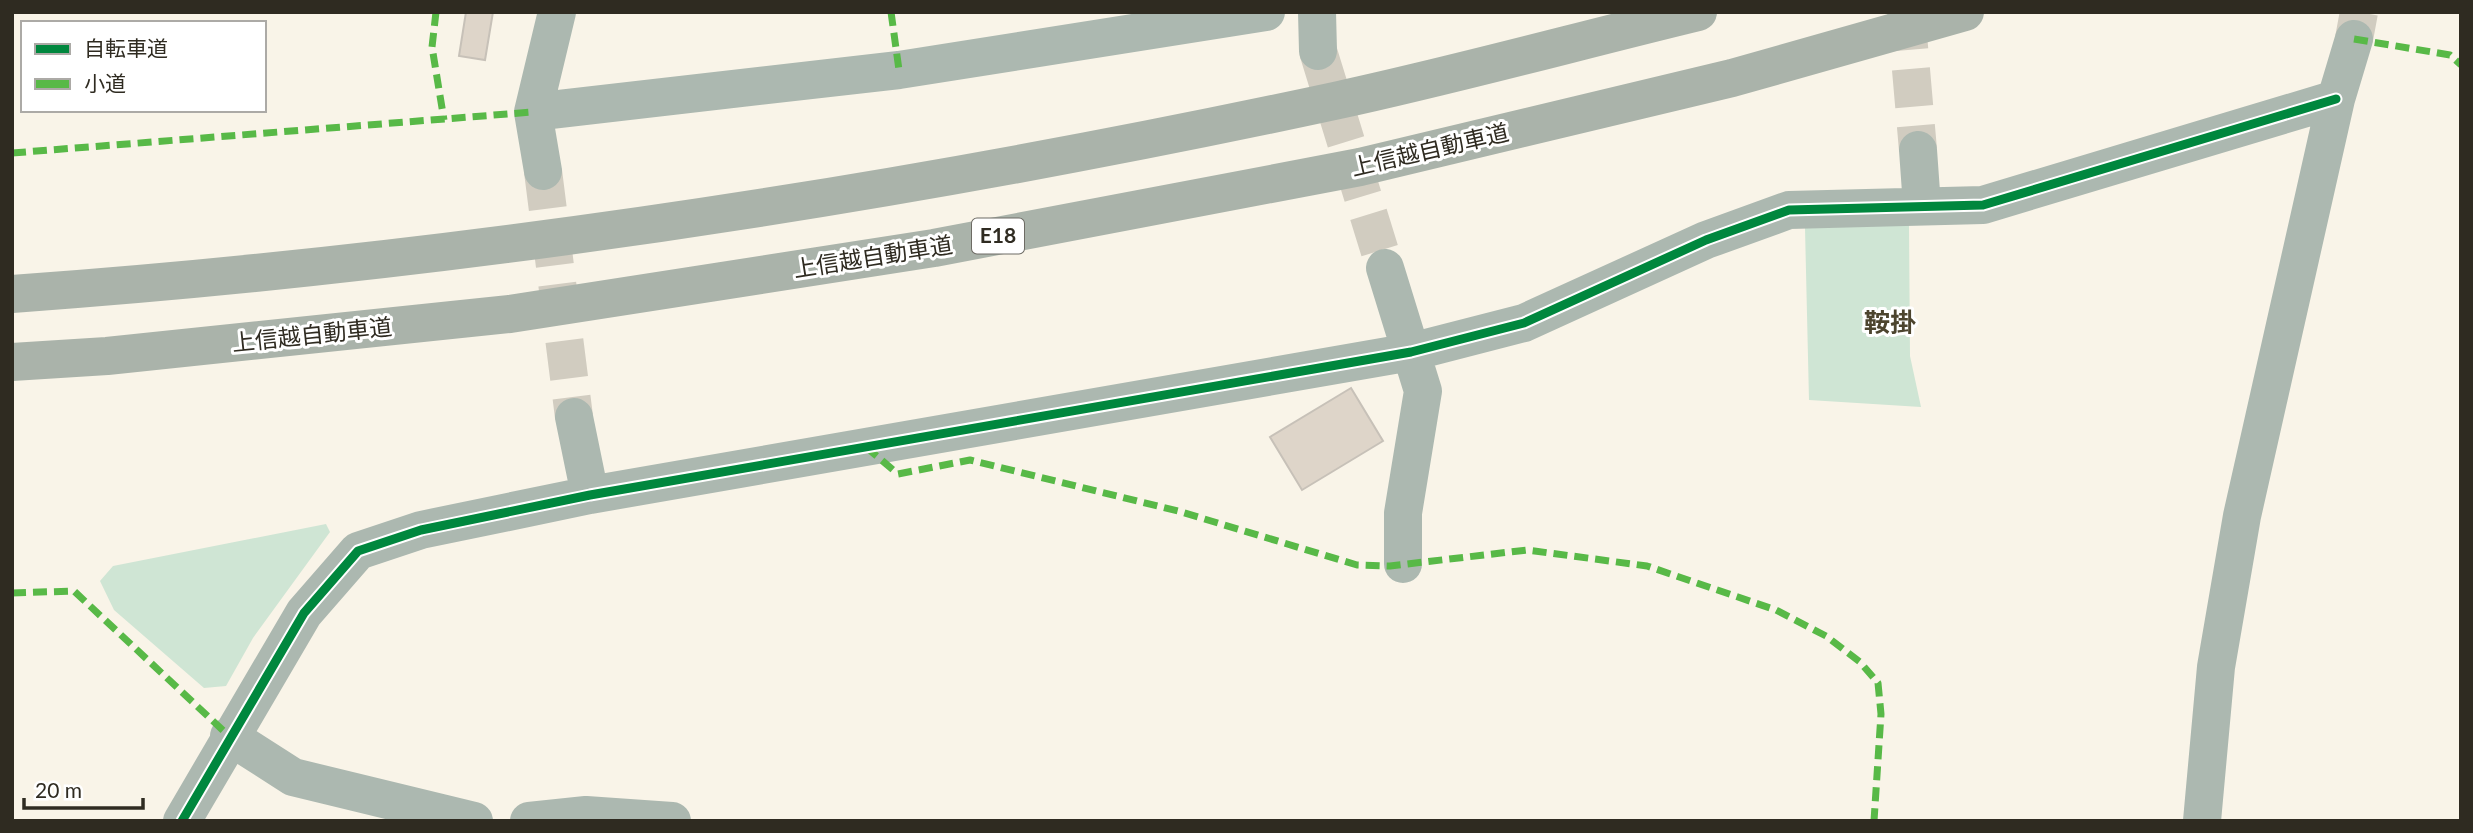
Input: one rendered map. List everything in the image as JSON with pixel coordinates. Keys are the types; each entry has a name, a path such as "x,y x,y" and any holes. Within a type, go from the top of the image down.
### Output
{"highway":[{"path":"12,293 109,287 514,244 928,181 1340,99 1698,12"},
{"name":"上信越自動車道","path":"12,362 107,356 510,314 934,248 1360,167 1732,78 1965,12"}],"street":[{"path":"543,171 533,112 557,12"},
{"path":"533,112 899,70 1266,12"},
{"path":"1317,12 1318,51"},
{"path":"2202,821 2216,667 2242,516 2336,99 2354,39"},
{"path":"182,821 229,736 304,613 358,551 421,530 590,495 1411,352 1524,323 1706,240 1789,210 1983,205 2336,99"},
{"path":"1918,150 1922,206"},
{"path":"1385,268 1423,391 1403,513 1403,564"},
{"path":"574,417 590,495"},
{"path":"229,736 293,777 474,821"},
{"path":"529,821 586,815 672,821"}],"green space":[{"path":"1909,225 1910,356 1921,407 1809,400 1805,228"},
{"path":"326,524 330,532 253,638 226,686 204,688 114,610 100,581 113,566"}],"building":[{"path":"466,12 493,12 485,60 459,56"},
{"path":"1351,388 1383,441 1302,490 1270,437"}],"tunnel":[{"path":"1906,12 1918,150"},
{"path":"2354,39 2359,12"},
{"path":"1318,51 1385,268"},
{"path":"543,171 574,417"}],"marked path":[{"path":"436,12 432,47 444,120"},
{"path":"891,12 899,70"},
{"path":"2354,39 2450,55 2461,65"},
{"path":"12,153 533,112"},
{"path":"866,447 898,474 970,460 1178,511 1357,565 1390,566 1527,550 1647,566 1776,610 1826,636 1860,662 1878,683 1881,714 1874,821"},
{"path":"12,593 74,591 229,736"}],"cycle path":[{"path":"182,821 304,613 358,551 421,530 590,495 1411,352 1524,323 1706,240 1789,210 1983,205 2336,99"}],"district":[{"name":"鞍掛","path":"1890,323"}]}
